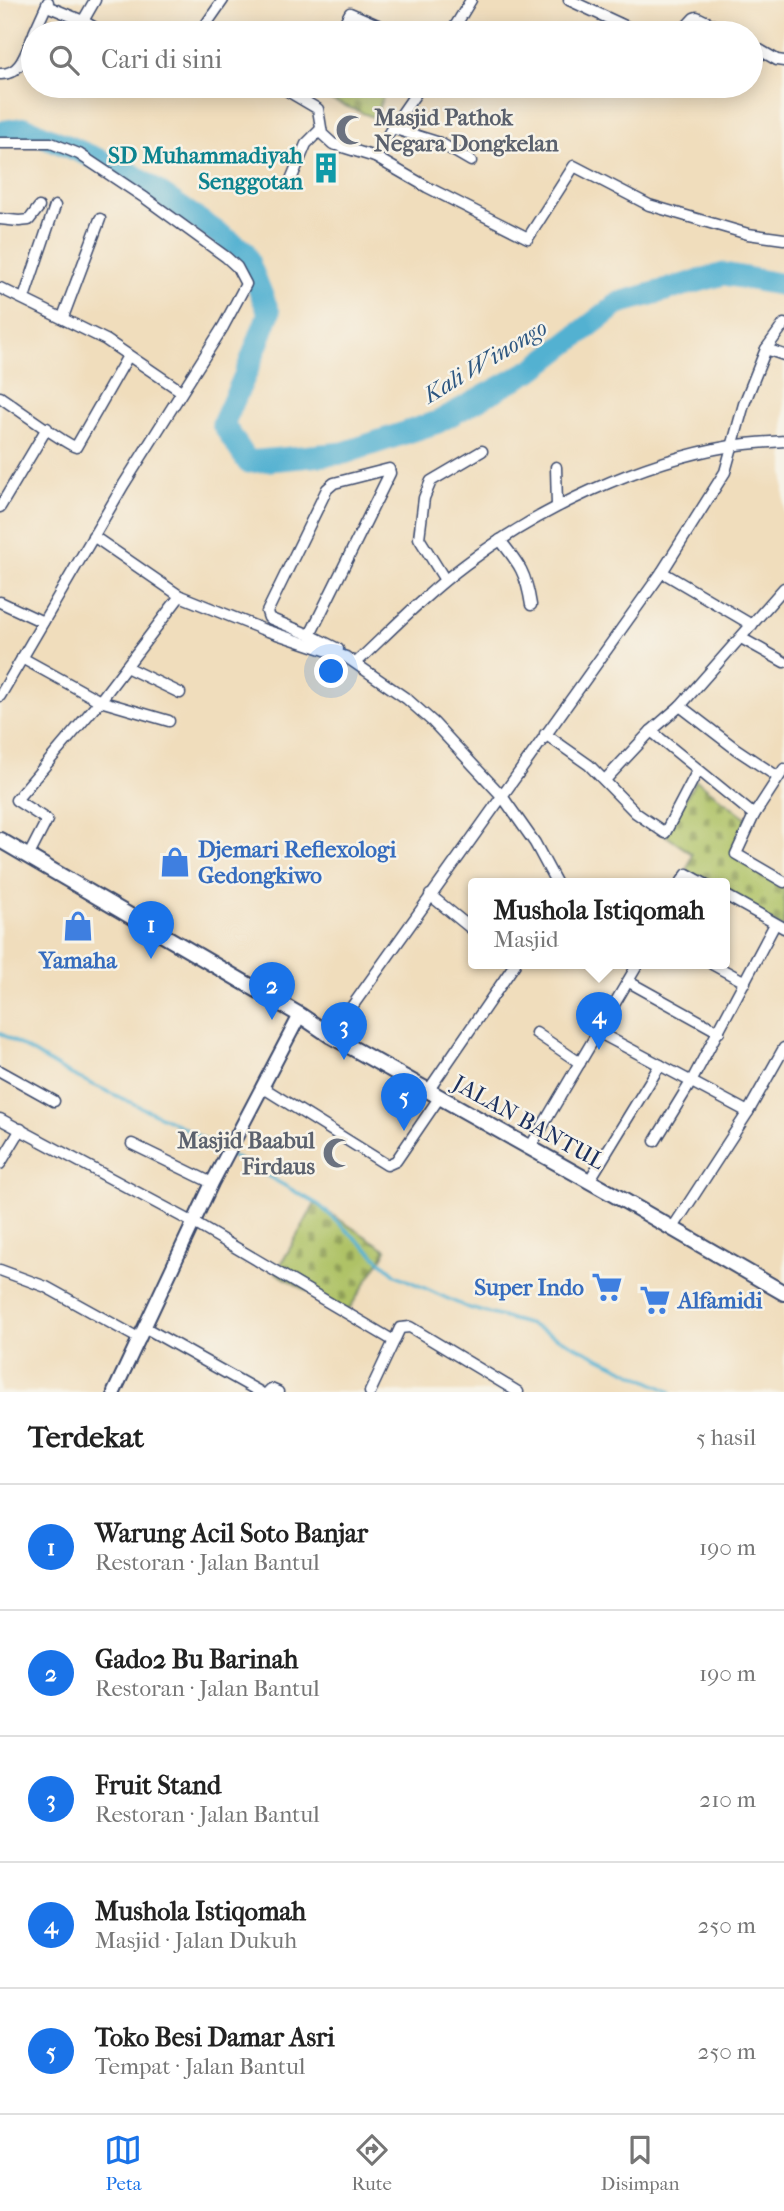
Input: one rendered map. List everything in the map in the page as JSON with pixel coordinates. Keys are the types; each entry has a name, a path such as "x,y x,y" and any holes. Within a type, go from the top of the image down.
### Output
{"main road":[{"name":"JALAN BANTUL","path":"0,840 300,1015 331,1036 784,1293"}],"street":[{"path":"40,21 48,3 83,20 95,0"},
{"path":"208,21 223,0"},
{"path":"459,21 471,0"},
{"path":"569,0 614,21"},
{"path":"346,21 350,13 368,21"},
{"path":"763,52 784,61"},
{"path":"0,74 9,74 17,69 21,61"},
{"path":"300,98 319,111 323,138 333,144 375,157 427,187 528,238 574,166 649,205 748,234 784,239"},
{"path":"375,157 413,98"},
{"path":"392,128 440,143 471,161"},
{"path":"290,182 306,144 320,130"},
{"path":"0,143 51,143 79,154 145,198 237,267 246,284 93,536 0,696"},
{"path":"24,298 55,206"},
{"path":"0,219 29,220 39,207"},
{"path":"63,317 100,219"},
{"path":"0,288 106,340 181,391"},
{"path":"331,1036 662,572 725,472 744,404 765,349 784,324"},
{"path":"765,349 784,355"},
{"path":"0,397 69,446 78,447 128,356"},
{"path":"0,507 47,428"},
{"path":"356,663 445,580 500,540 557,506 656,465 784,441"},
{"path":"445,580 419,538 424,498 431,481 482,451"},
{"path":"556,467 557,506"},
{"path":"310,635 390,473 389,469 334,483 328,487 267,612 267,617 335,646 338,653"},
{"path":"93,536 180,596 262,629 338,653 420,710 502,796 536,843 554,878"},
{"path":"500,540 523,570 531,605"},
{"path":"662,572 752,625"},
{"path":"605,780 651,731 680,706 784,588"},
{"path":"28,857 47,820 16,800 100,701 180,596"},
{"path":"0,602 43,622"},
{"path":"741,639 784,662"},
{"path":"22,658 100,701 170,721"},
{"path":"126,667 180,693"},
{"path":"680,706 736,749 781,773 754,815 736,854 784,882"},
{"path":"651,731 754,815"},
{"path":"545,734 589,765 636,813 665,833 698,770"},
{"path":"430,895 468,926"},
{"path":"655,1141 779,926 730,898"},
{"path":"262,1087 387,1165 396,1161 512,969"},
{"path":"529,1149 636,969"},
{"path":"721,969 746,982"},
{"path":"629,982 719,1032"},
{"path":"114,1392 212,1183 300,1015"},
{"path":"598,1032 748,1112"},
{"path":"536,1033 580,1063"},
{"path":"672,1229 783,1053"},
{"path":"589,1181 660,1065"},
{"path":"0,1071 54,1101"},
{"path":"0,1119 194,1223 394,1341"},
{"path":"0,1164 21,1129"},
{"path":"132,1144 212,1183"},
{"path":"0,1270 46,1287 260,1392"},
{"path":"370,1392 400,1328 410,1327 518,1392"},
{"path":"268,1392 278,1392"}],"green space":[{"path":"325,98 382,98 375,118"},
{"path":"696,780 752,822 735,853 784,885 784,928 730,901 730,878 697,878 687,871 692,854 665,835"},
{"path":"315,1204 387,1250 346,1314 276,1273"}],"waterway":[{"name":"Kali Winongo","path":"0,132 25,128 130,173 244,251 269,313 223,424 248,462 344,453 438,422 535,368 619,303 724,274 784,285"},
{"path":"0,1033 66,1072 181,1126 224,1151"},
{"path":"230,1155 319,1205 396,1275 466,1307 531,1325 671,1392"}],"place":[{"name":"Masjid Pathok Negara Dongkelan","path":"351,130"},
{"name":"SD Muhammadiyah Senggotan","path":"326,168"},
{"name":"Djemari Reflexologi Gedongkiwo","path":"175,862"},
{"name":"Yamaha","path":"78,926"},
{"name":"Warung Acil Soto Banjar","path":"151,959"},
{"name":"Gado2 Bu Barinah","path":"272,1020"},
{"name":"Mushola Istiqomah","path":"599,1050"},
{"name":"Fruit Stand","path":"344,1060"},
{"name":"Toko Besi Damar Asri","path":"404,1131"},
{"name":"Masjid Baabul Firdaus","path":"338,1153"},
{"name":"Super Indo","path":"607,1287"},
{"name":"Alfamidi","path":"655,1300"}]}
